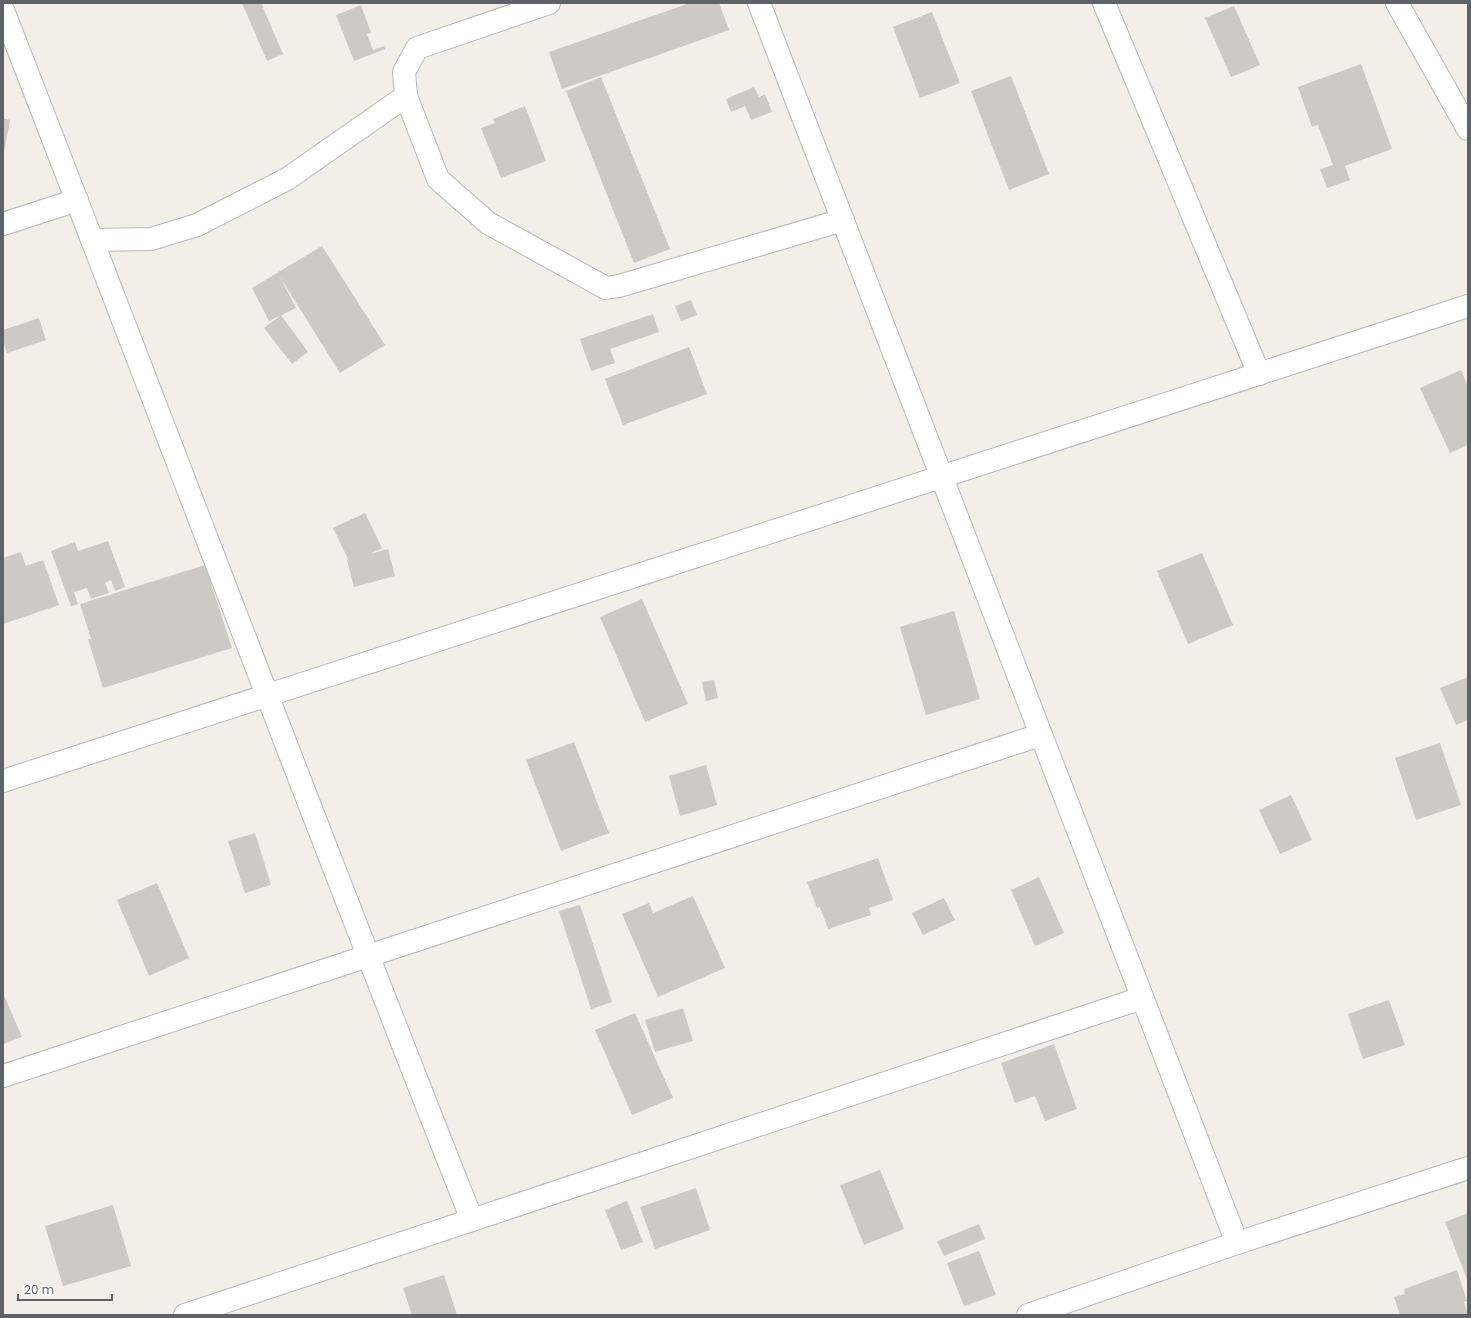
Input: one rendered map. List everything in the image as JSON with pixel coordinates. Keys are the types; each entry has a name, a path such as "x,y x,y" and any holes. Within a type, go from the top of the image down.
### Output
{"street":[{"path":"549,3 417,48 404,72 406,96 438,179 488,223 606,288 619,286 843,220"},
{"path":"759,3 1237,1243"},
{"path":"1104,3 1258,374"},
{"path":"1397,3 1468,129"},
{"path":"3,10 368,957 472,1220"},
{"path":"92,240 151,239 198,225 288,179 406,96"},
{"path":"3,224 77,200"},
{"path":"3,781 1468,306"},
{"path":"3,1076 1040,735"},
{"path":"185,1315 1142,998"},
{"path":"1028,1315 1237,1243 1468,1168"}],"building":[{"path":"242,3 261,3 283,54 267,61"},
{"path":"690,3 719,3 729,30 562,89 549,52"},
{"path":"361,5 371,33 367,34 373,50 384,46 385,49 354,61 336,15"},
{"path":"1234,6 1260,65 1231,77 1205,18"},
{"path":"932,12 960,83 920,98 893,27"},
{"path":"1361,64 1392,149 1345,166 1350,180 1327,188 1320,169 1333,165 1318,125 1312,127 1298,87"},
{"path":"1011,76 1049,174 1009,190 971,91"},
{"path":"601,77 670,249 634,263 566,91"},
{"path":"754,87 759,97 765,94 772,112 751,120 745,106 731,112 726,99"},
{"path":"525,106 546,161 501,178 481,128 495,123 493,119"},
{"path":"3,118 10,120 4,152 3,152"},
{"path":"322,246 385,345 340,373 280,277 296,308 269,321 252,288"},
{"path":"691,300 697,315 681,321 675,306"},
{"path":"653,314 659,332 610,349 615,363 591,371 580,339"},
{"path":"281,315 308,352 292,364 264,328"},
{"path":"39,318 46,340 7,353 3,340 3,330"},
{"path":"689,347 707,394 623,425 605,379"},
{"path":"1461,370 1468,386 1468,445 1450,453 1420,388"},
{"path":"365,513 382,548 370,554 388,549 395,576 354,587 348,559 333,528"},
{"path":"108,541 125,587 115,591 111,580 105,583 109,593 91,599 87,588 74,592 78,604 71,606 51,551 75,542 78,551"},
{"path":"21,552 26,566 43,560 59,605 3,624 3,558"},
{"path":"1202,553 1233,625 1188,644 1157,571"},
{"path":"205,565 232,648 103,688 88,639 91,639 80,604"},
{"path":"642,599 688,704 645,722 600,617"},
{"path":"954,611 980,699 926,715 900,627"},
{"path":"1468,677 1468,720 1456,725 1440,688"},
{"path":"714,680 718,698 706,701 702,682"},
{"path":"574,742 609,833 561,851 526,760"},
{"path":"1440,743 1461,805 1416,820 1395,758"},
{"path":"706,765 717,805 680,816 669,776"},
{"path":"1291,795 1312,840 1280,854 1259,810"},
{"path":"255,833 271,885 245,893 228,841"},
{"path":"878,858 893,900 869,908 871,915 828,929 820,907 817,908 807,882"},
{"path":"1039,877 1064,933 1035,946 1011,890"},
{"path":"157,883 189,958 149,976 117,900"},
{"path":"693,896 725,968 658,997 622,914 649,903 653,913"},
{"path":"944,898 955,920 923,935 912,913"},
{"path":"580,905 612,1002 591,1009 559,911"},
{"path":"3,993 22,1037 3,1044"},
{"path":"1389,1000 1405,1045 1363,1059 1348,1014"},
{"path":"683,1008 693,1041 655,1052 645,1020"},
{"path":"635,1013 673,1098 632,1115 595,1030"},
{"path":"1054,1044 1077,1109 1045,1121 1035,1096 1015,1103 1001,1063"},
{"path":"880,1170 904,1229 864,1245 840,1185"},
{"path":"696,1188 710,1230 655,1249 640,1207"},
{"path":"627,1201 643,1242 621,1250 605,1210"},
{"path":"113,1205 131,1266 63,1286 45,1226"},
{"path":"1468,1213 1468,1282 1445,1222"},
{"path":"979,1224 985,1239 944,1256 937,1241"},
{"path":"979,1251 996,1295 964,1306 947,1263"},
{"path":"1457,1270 1467,1301 1464,1302 1468,1315 1400,1315 1394,1297 1405,1294 1404,1289"},
{"path":"444,1275 457,1315 412,1315 403,1288"}]}
